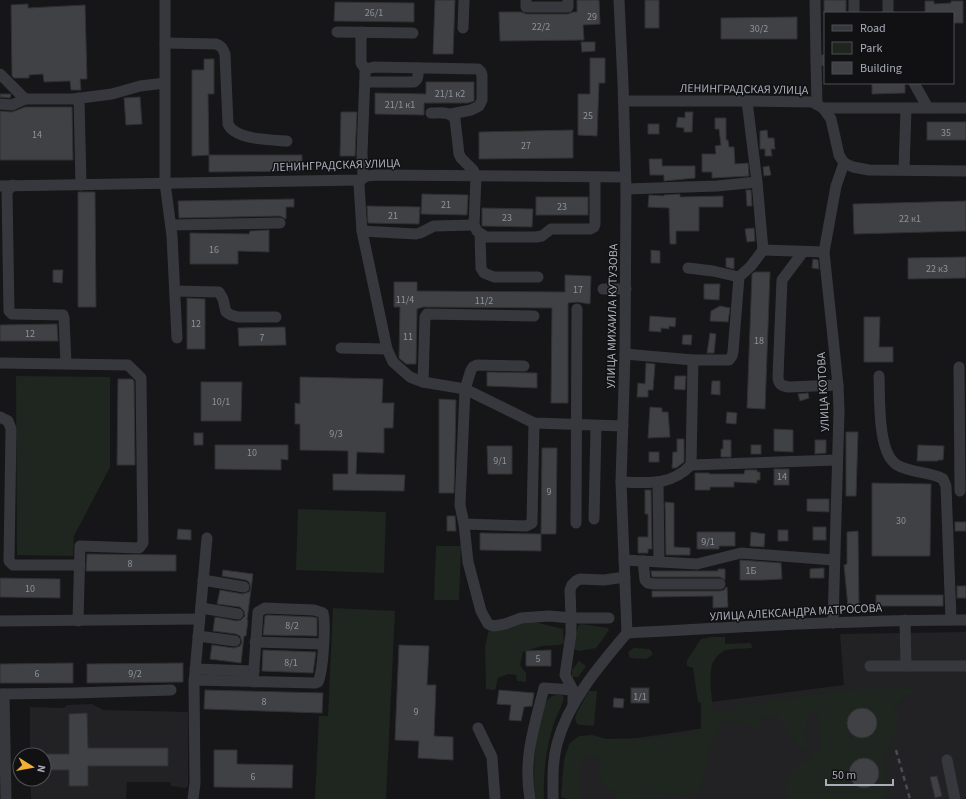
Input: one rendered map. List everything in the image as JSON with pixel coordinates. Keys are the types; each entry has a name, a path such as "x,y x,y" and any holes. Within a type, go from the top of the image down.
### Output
{"street":[{"path":"165,0 165,183 171,225 177,338"},
{"path":"463,28 464,0"},
{"path":"526,0 526,7 568,7 568,0"},
{"name":"УЛИЦА МИХАИЛА КУТУЗОВА","path":"619,0 626,183 625,354 621,482 627,633"},
{"path":"815,0 820,61 820,106 832,119 839,155 844,163 862,170 966,171"},
{"path":"854,0 854,12"},
{"path":"888,0 888,12"},
{"path":"337,32 413,33"},
{"path":"361,32 361,63 366,70 361,179 359,184 362,231 387,349 392,362 410,377 423,382 465,389 534,423 623,426"},
{"path":"165,43 220,45 225,54 229,127 236,132 252,137 287,141"},
{"path":"366,70 370,68 473,68 478,69 481,72 482,100 479,106 471,110 451,114 431,113"},
{"path":"387,68 387,82"},
{"path":"365,82 414,82 418,77 418,68"},
{"path":"0,74 25,99"},
{"path":"0,104 12,105 25,99 79,98 112,94 140,86 165,83"},
{"path":"915,84 928,108"},
{"path":"79,98 81,185"},
{"name":"ЛЕНИНГРАДСКАЯ УЛИЦА","path":"624,101 805,101 820,106 966,108"},
{"path":"625,354 693,360 729,360 732,356 739,277 751,266 763,250 757,182 747,101"},
{"path":"904,170 906,108"},
{"path":"451,114 456,122 457,145 460,158 470,166 476,177 477,230 481,268 484,273 494,277 538,277"},
{"name":"УЛИЦА КОТОВА","path":"833,622 839,411 838,384 824,252 836,186 844,163"},
{"name":"ЛЕНИНГРАДСКАЯ УЛИЦА","path":"7,187 361,179 377,175 595,177 626,183 717,186 757,182"},
{"path":"362,231 416,234 434,226 477,230 486,237 536,237 542,236 551,229 590,229 594,227 595,224 595,177"},
{"path":"66,364 63,315 12,314 10,311 7,187 110,189"},
{"path":"171,225 280,223"},
{"path":"763,250 824,252"},
{"path":"803,252 782,280 778,380 782,385 789,387 838,384"},
{"path":"688,268 713,271 739,277"},
{"path":"603,289 626,289"},
{"path":"175,291 216,291 219,292 223,299 226,312 234,316 276,317"},
{"path":"576,523 577,310"},
{"path":"423,382 425,317 427,314 534,316"},
{"path":"341,348 387,349"},
{"path":"691,465 693,360"},
{"path":"0,363 128,365 139,375 142,381 143,543 140,548 80,546 78,621"},
{"path":"524,366 477,365 471,370 465,389 460,505 464,524 468,562 481,611 488,624 494,626 522,618 549,616 571,618 609,618"},
{"path":"947,492 963,491 959,367"},
{"path":"879,376 882,431 888,456 898,466 935,475 943,479 946,486 951,620"},
{"path":"0,417 8,421 11,429 10,564 80,565"},
{"path":"464,524 526,526 532,523 534,423"},
{"path":"594,520 596,426"},
{"path":"621,482 658,482 677,477 691,465 837,460"},
{"path":"658,482 659,561"},
{"path":"193,799 195,783 195,674 208,538"},
{"path":"624,560 659,561 683,564 704,563 741,553 834,560"},
{"path":"643,561 645,580 651,584 720,584"},
{"path":"573,705 573,690 566,675 571,634 570,590 572,585 580,579 604,580 625,577"},
{"path":"203,580 244,587"},
{"path":"195,674 254,676 315,684 321,676 323,613 314,610 265,608 258,612 254,676"},
{"path":"0,621 78,621 200,614 238,614"},
{"path":"905,620 906,666"},
{"name":"УЛИЦА АЛЕКСАНДРА МАТРОСОВА","path":"627,633 833,622 966,620"},
{"path":"553,799 553,773 557,745 573,705 604,661 627,633"},
{"path":"198,636 234,641"},
{"path":"255,642 323,644"},
{"path":"870,666 966,666"},
{"path":"530,799 527,781 529,749 544,688 573,690"},
{"path":"6,799 2,694 171,690"},
{"path":"478,728 492,757 495,799"},
{"path":"947,760 955,799"}],"shaded area":[{"path":"966,632 966,799 566,799 566,774 571,748 711,727 710,702 844,685 840,634"},
{"path":"92,704 103,710 188,712 188,786 185,788 171,786 170,782 127,782 126,799 31,799 31,787 52,787 52,747 30,747 30,707 64,708 67,705"}],"green space":[{"path":"16,376 110,377 110,467 74,536 73,556 17,555"},
{"path":"298,509 386,512 384,573 296,570"},
{"path":"436,546 461,546 459,600 434,600"},
{"path":"333,608 395,611 386,799 315,799 319,716 328,716"},
{"path":"530,621 563,629 564,643 559,645 542,646 523,652 520,665 526,673 526,682 517,681 516,675 508,674 498,678 495,690 486,689 485,647 489,629"},
{"path":"581,624 608,628 609,630 596,648 579,651 574,648 578,626"},
{"path":"725,637 725,644 751,643 752,648 727,650 716,657 711,670 712,703 715,713 736,709 738,705 856,689 913,688 915,692 902,699 893,708 900,716 895,733 884,758 886,776 885,799 788,799 784,789 792,772 798,763 807,761 821,749 818,714 814,712 808,717 805,731 809,748 803,750 790,735 778,716 763,716 762,726 757,728 735,721 723,721 710,749 703,779 702,791 695,794 661,798 615,799 616,793 601,785 598,757 585,755 579,775 580,798 568,799 561,797 564,760 569,744 579,736 592,735 606,739 648,738 695,734 701,731 701,703 698,702 693,668 687,666 687,660 701,639"},
{"path":"634,648 649,649 652,652 652,655 646,659 630,658 628,652"},
{"path":"579,661 586,666 578,677 572,677 572,670"},
{"path":"589,691 597,691 594,726 577,724 575,718"},
{"path":"562,695 564,697 563,703 553,726 548,744 544,780 544,799 536,799 534,764 537,734 543,709 551,696"}],"building":[{"path":"435,0 455,0 453,54 433,54"},
{"path":"577,0 599,0 600,24 583,25 584,40 500,41 499,12 521,12 526,14 568,14 577,12"},
{"path":"645,0 659,0 659,28 645,28"},
{"path":"824,0 846,0 846,12 824,12"},
{"path":"925,1 934,1 934,4 951,3 951,1 963,1 963,23 954,23 954,12 925,12"},
{"path":"335,2 414,3 414,22 334,21"},
{"path":"28,4 28,8 85,5 87,79 80,79 81,90 71,90 70,81 44,82 43,74 29,75 29,78 14,78 12,76 11,5"},
{"path":"797,17 797,39 721,39 721,18"},
{"path":"581,42 595,42 595,51 582,52"},
{"path":"590,58 605,58 605,83 599,83 597,136 578,135 578,94 590,94"},
{"path":"204,59 214,59 214,94 208,94 209,155 192,156 192,70 204,70"},
{"path":"426,82 474,82 474,101 468,103 424,103 424,115 375,114 375,93 426,94"},
{"path":"872,84 905,84 905,93 872,94"},
{"path":"0,94 11,94 10,98 0,97"},
{"path":"140,97 142,124 126,125 124,98"},
{"path":"25,107 72,107 73,160 0,160 0,111 12,112"},
{"path":"341,112 357,112 355,156 340,156"},
{"path":"685,112 693,112 692,132 684,132 684,128 676,127 678,117 685,118"},
{"path":"715,118 726,118 726,140 728,140 729,147 734,147 735,164 748,163 749,176 712,178 712,172 702,172 702,154 716,154 715,146 721,145 719,129 715,129"},
{"path":"927,122 966,122 966,140 927,140"},
{"path":"648,124 659,124 659,134 648,134"},
{"path":"573,130 573,158 479,159 479,132"},
{"path":"767,130 768,138 774,138 775,149 771,149 772,156 765,156 765,149 760,149 760,131"},
{"path":"209,155 302,155 302,171 209,172"},
{"path":"649,159 662,159 662,166 695,166 695,178 664,181 664,175 650,175"},
{"path":"769,166 771,175 764,176 763,167"},
{"path":"746,190 751,190 752,206 747,206"},
{"path":"78,192 95,192 96,307 78,307"},
{"path":"422,194 468,195 467,215 421,214"},
{"path":"680,194 680,197 723,196 723,207 699,207 699,231 676,231 676,244 670,244 669,208 648,207 649,195 664,196"},
{"path":"536,197 588,197 588,215 536,215"},
{"path":"294,199 294,207 286,207 286,219 280,216 179,218 178,201"},
{"path":"966,201 966,231 854,234 853,204"},
{"path":"367,206 420,207 419,224 368,223"},
{"path":"482,208 533,209 532,227 482,226"},
{"path":"754,228 755,241 747,242 745,229"},
{"path":"269,230 269,252 238,251 238,264 190,264 190,233 249,234 250,231"},
{"path":"651,250 660,251 660,263 651,263"},
{"path":"966,257 966,278 908,279 908,258"},
{"path":"726,258 734,258 734,269 726,267"},
{"path":"813,259 818,260 819,269 812,268"},
{"path":"53,270 63,270 62,283 53,282"},
{"path":"755,272 770,272 765,409 747,408 752,274"},
{"path":"565,275 591,276 590,304 577,302 568,303 568,403 551,403 552,308 423,307 417,309 416,364 406,364 399,358 400,307 394,307 394,282 417,282 417,291 565,292"},
{"path":"704,284 720,284 719,300 704,299"},
{"path":"187,298 205,299 205,349 187,349"},
{"path":"720,306 730,308 728,322 710,321 711,311"},
{"path":"650,316 676,318 675,327 669,326 669,329 661,328 661,332 649,331"},
{"path":"864,317 880,317 879,347 893,347 893,362 864,362"},
{"path":"57,324 58,341 0,341 0,325"},
{"path":"285,327 286,345 239,346 238,328"},
{"path":"710,333 716,334 714,353 707,353"},
{"path":"683,335 692,335 691,345 682,344"},
{"path":"646,363 655,364 653,390 648,390 648,397 637,397 638,383 645,384"},
{"path":"487,372 537,373 537,388 487,386"},
{"path":"675,376 686,376 685,390 674,389"},
{"path":"300,377 383,379 382,403 394,403 393,428 384,428 384,453 357,452 356,474 405,475 404,491 333,490 333,474 348,474 348,451 300,450 300,424 295,424 295,403 300,404"},
{"path":"118,379 132,379 134,381 135,465 117,465"},
{"path":"712,381 720,381 720,395 711,394"},
{"path":"201,382 242,382 241,421 201,421"},
{"path":"808,393 809,398 800,401 798,394"},
{"path":"439,399 456,400 454,493 439,493"},
{"path":"650,407 662,408 662,412 668,412 670,437 648,438"},
{"path":"727,412 737,413 736,424 726,423"},
{"path":"774,429 793,430 793,452 774,451"},
{"path":"846,432 858,432 856,496 846,496"},
{"path":"194,433 203,433 203,445 194,445"},
{"path":"677,439 684,439 684,462 676,468 672,468 673,452 677,452"},
{"path":"723,440 731,440 731,457 721,457"},
{"path":"815,440 826,440 826,453 815,454"},
{"path":"215,445 288,445 288,460 281,459 281,470 215,469"},
{"path":"751,445 761,445 761,454 751,454"},
{"path":"918,445 944,446 943,460 917,461"},
{"path":"487,446 512,446 512,474 488,474"},
{"path":"542,448 557,448 556,534 541,534"},
{"path":"649,452 659,452 659,462 649,462"},
{"path":"774,469 789,469 789,485 774,485"},
{"path":"745,470 757,470 757,472 760,472 760,480 757,480 757,483 734,482 734,487 710,487 710,490 695,490 695,473 744,474"},
{"path":"872,483 931,484 930,556 872,556"},
{"path":"645,490 651,490 652,549 648,549 648,553 638,553 638,537 648,537 648,514 645,514"},
{"path":"807,499 829,499 829,512 807,511"},
{"path":"665,502 674,503 674,547 690,548 690,555 666,555"},
{"path":"447,516 455,516 456,531 447,531"},
{"path":"955,522 966,522 966,531 955,531"},
{"path":"813,527 826,527 826,540 813,540"},
{"path":"178,529 191,530 191,540 177,539"},
{"path":"778,530 788,530 788,541 778,541"},
{"path":"858,531 859,607 848,607 844,565 847,564 847,532"},
{"path":"697,532 735,532 735,546 719,546 719,549 697,549"},
{"path":"751,532 765,534 764,547 750,546"},
{"path":"480,533 541,534 541,551 480,550"},
{"path":"87,554 176,555 176,571 86,571"},
{"path":"740,560 781,563 782,579 740,580"},
{"path":"824,568 824,578 810,578 810,569"},
{"path":"718,569 725,569 725,580 720,577 652,577 651,572 718,571"},
{"path":"223,570 253,574 246,636 244,636 241,663 210,659 212,645 234,648 240,646 242,642 240,636 236,634 213,631 215,617 237,621 241,620 245,616 244,611 240,607 217,604 220,590 243,594 249,592 251,588 249,582 246,580 222,576"},
{"path":"0,578 60,579 60,598 0,597"},
{"path":"957,586 966,586 966,598 957,598"},
{"path":"726,587 728,607 713,608 713,596 652,597 652,591 720,591 724,590"},
{"path":"876,595 943,595 943,606 876,606"},
{"path":"265,616 317,618 317,636 263,635"},
{"path":"399,645 429,646 427,685 436,685 434,736 453,737 453,760 418,758 419,741 395,740"},
{"path":"263,650 316,652 313,673 262,671"},
{"path":"551,650 551,666 526,666 526,651"},
{"path":"73,663 73,683 0,683 0,664"},
{"path":"183,663 183,682 87,683 87,664"},
{"path":"631,688 649,688 649,703 631,703"},
{"path":"205,690 323,693 322,713 204,709"},
{"path":"499,690 534,693 532,706 524,707 521,721 509,720 511,705 497,704"},
{"path":"614,698 624,699 623,708 613,707"},
{"path":"862,708 868,709 876,717 876,729 868,737 862,738 856,737 848,729 847,723 848,717 856,709"},
{"path":"87,713 88,748 168,748 168,766 88,766 88,786 69,786 69,770 52,770 52,754 69,754 69,714"},
{"path":"214,750 237,750 237,764 293,765 292,788 214,787"},
{"path":"864,758 870,759 878,767 878,779 870,787 864,788 858,787 850,779 849,773 850,767 858,759"},
{"path":"937,776 942,796 935,798 930,777"}],"railway":[{"path":"896,750 910,799"}]}
